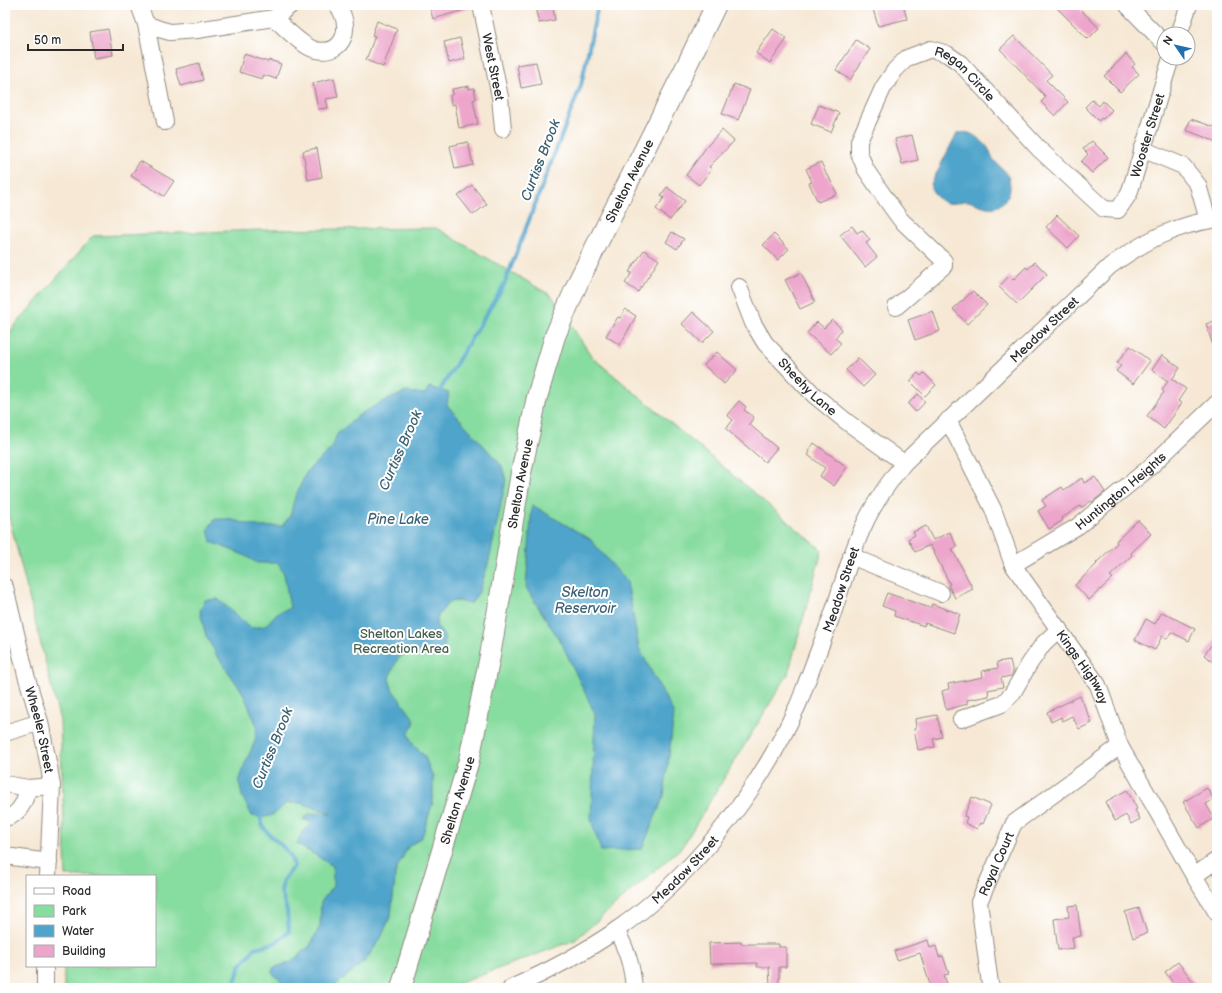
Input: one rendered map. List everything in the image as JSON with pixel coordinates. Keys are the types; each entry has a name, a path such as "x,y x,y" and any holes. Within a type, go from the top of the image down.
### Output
{"main road":[{"name":"Shelton Avenue","path":"401,988 456,805 470,753 490,656 521,472 537,397 549,353 565,310 716,5"}],"street":[{"path":"139,5 146,24 165,122"},
{"path":"146,24 170,32 184,32 274,18 291,5"},
{"path":"274,18 307,46 315,49 330,50 343,40 345,32 346,24 344,16 337,5"},
{"name":"West Street","path":"481,5 500,98 503,129"},
{"path":"1127,5 1156,35"},
{"path":"1182,26 1189,5"},
{"name":"Regan Circle","path":"896,307 944,266 944,261 901,220 866,170 859,153 859,141 877,101 895,70 907,58 931,49 947,54 960,63 1039,149 1104,210 1118,210"},
{"name":"Wooster Street","path":"1118,210 1129,194 1168,66"},
{"path":"1142,149 1183,166 1198,185 1212,220"},
{"name":"Meadow Street","path":"511,988 580,954 616,930 655,899 692,863 724,826 762,774 796,711 851,556 865,522 880,495 904,463 1110,266 1134,249 1170,230 1192,223 1212,220"},
{"name":"Sheehy Lane","path":"739,287 753,323 765,343 814,395 846,422 904,463"},
{"name":"Huntington Heights","path":"1013,565 1078,526 1149,468 1217,403"},
{"name":"Kings Highway","path":"948,420 993,510 1013,565 1098,685 1120,746 1217,914"},
{"path":"851,556 941,593"},
{"name":"Wheeler Street","path":"5,587 26,675 40,722 52,786 49,869"},
{"path":"961,719 1002,704 1012,694 1028,666 1044,644 1059,630"},
{"path":"5,733 40,722"},
{"name":"Royal Court","path":"992,988 990,984 979,902 1014,823 1120,746"},
{"path":"5,784 28,788 52,786"},
{"path":"5,818 13,815 19,810 25,800 28,788"},
{"path":"5,856 49,869"},
{"path":"1194,876 1217,860"},
{"path":"616,930 627,952 634,988"},
{"path":"45,967 45,988"}],"green space":[{"name":"Shelton Lakes Recreation Area","path":"436,228 552,296 592,357 822,550 788,674 682,847 575,940 447,988 64,988 64,967 156,967 156,875 66,875 60,721 5,501 5,342 12,329 93,236 260,230"}],"water":[{"path":"957,133 969,133 979,139 988,148 993,159 1008,176 1010,187 1009,193 1007,198 1000,205 992,208 967,201 946,203 938,198 933,192 931,183"},
{"name":"Pine Lake","path":"429,387 449,393 447,405 502,466 506,480 489,561 480,590 471,604 459,601 449,602 438,616 436,625 444,636 445,647 441,651 437,654 428,655 409,650 397,660 389,678 392,689 414,719 414,725 408,733 414,746 424,755 433,777 433,802 422,837 408,847 396,870 391,915 380,940 364,962 332,988 259,988 267,984 282,982 273,974 273,968 291,962 310,946 320,926 321,902 333,886 333,866 297,844 302,832 312,823 303,819 311,813 331,814 301,803 286,803 271,816 252,816 242,796 239,782 255,741 257,726 243,693 218,657 206,636 200,611 205,600 218,599 251,628 265,626 277,613 290,608 284,574 278,563 257,563 244,555 211,542 208,529 215,519 228,519 261,527 282,526 290,516 295,497 307,471 332,448 337,434 359,415 382,402 406,392 425,394"},
{"name":"Skelton Reservoir","path":"532,505 590,539 627,582 639,648 674,714 664,796 642,849 601,851 591,819 595,714 562,644 526,588"}],"building":[{"path":"429,5 471,5 471,8 433,19"},
{"path":"889,5 903,5 907,19 878,26 873,9"},
{"path":"1054,5 1078,5 1077,6 1099,28 1088,39"},
{"path":"553,8 555,20 539,23 536,11"},
{"path":"377,21 397,29 383,67 366,60 375,36 372,35"},
{"path":"108,29 113,55 94,58 90,32"},
{"path":"773,29 787,39 770,63 756,53"},
{"path":"1014,36 1052,75 1046,80 1068,102 1055,116 1041,102 1046,97 1000,49"},
{"path":"460,38 465,59 449,63 444,42"},
{"path":"856,40 870,49 850,80 836,70"},
{"path":"244,54 268,62 269,60 281,64 276,79 264,75 262,79 239,72"},
{"path":"1126,54 1135,64 1132,67 1139,74 1120,92 1104,76"},
{"path":"536,62 541,84 521,88 517,65"},
{"path":"199,63 203,80 181,86 176,69"},
{"path":"334,78 338,97 326,99 328,108 318,109 313,83"},
{"path":"734,84 750,90 738,120 722,114"},
{"path":"469,86 469,89 474,88 476,99 473,100 478,124 459,128 455,104 451,105 450,95 453,94 452,89"},
{"path":"1092,100 1099,106 1103,101 1112,110 1099,121 1085,107"},
{"path":"819,105 839,113 831,132 811,124"},
{"path":"1191,119 1217,128 1217,142 1186,130"},
{"path":"722,130 734,141 709,167 712,169 699,185 686,175 708,145"},
{"path":"912,135 918,160 902,164 895,139"},
{"path":"1092,141 1108,157 1092,173 1081,162 1088,154 1083,149"},
{"path":"468,142 473,165 455,169 450,146"},
{"path":"317,148 322,177 308,180 303,151"},
{"path":"140,161 174,181 164,196 131,176"},
{"path":"821,162 837,194 818,202 809,183 812,182 806,169"},
{"path":"472,185 487,204 473,215 458,196"},
{"path":"667,187 685,201 670,220 656,209 664,198 661,195"},
{"path":"1057,215 1079,236 1068,248 1046,227"},
{"path":"852,226 857,233 862,230 870,240 866,243 877,257 865,267 840,235"},
{"path":"672,232 684,239 677,249 666,242"},
{"path":"774,234 789,249 778,260 763,245"},
{"path":"644,250 659,260 638,292 625,283 632,273 629,272"},
{"path":"1035,262 1047,274 1017,304 999,287 1009,276 1013,280 1026,267 1028,269"},
{"path":"801,273 815,302 800,309 785,280"},
{"path":"973,291 987,305 967,324 953,309"},
{"path":"625,309 636,316 620,345 606,336"},
{"path":"933,311 940,331 915,340 908,320"},
{"path":"693,312 714,331 702,343 682,324"},
{"path":"832,320 842,329 835,338 841,343 831,354 807,333 817,322 824,328"},
{"path":"1217,320 1217,351 1215,352 1206,324"},
{"path":"1130,346 1150,361 1133,384 1116,371 1121,366 1117,363"},
{"path":"717,352 737,370 724,384 704,365"},
{"path":"1162,355 1180,368 1172,379 1186,389 1178,401 1182,403 1164,429 1147,416 1164,392 1162,390 1168,381 1152,370"},
{"path":"858,358 875,375 863,387 846,370"},
{"path":"918,373 921,376 924,373 936,385 925,396 910,381"},
{"path":"918,394 925,402 916,412 908,404"},
{"path":"739,401 746,407 744,410 754,417 749,424 777,448 765,462 726,429 733,420 727,415"},
{"path":"814,443 847,467 834,486 820,476 825,468 808,455 810,452 808,451"},
{"path":"1095,477 1105,492 1092,502 1091,501 1081,508 1080,506 1049,529 1038,511 1046,506 1042,500 1062,487 1064,490 1082,478 1084,483"},
{"path":"1138,520 1151,534 1110,576 1113,578 1089,600 1075,585"},
{"path":"926,526 933,540 950,532 957,547 952,549 973,589 955,598 948,585 950,584 930,545 915,552 908,539 915,535 913,532"},
{"path":"887,593 930,608 932,604 960,614 954,633 925,623 924,626 894,616 895,611 882,606"},
{"path":"1162,612 1195,629 1189,641 1171,632 1167,639 1162,636 1155,650 1135,640 1146,619 1155,624"},
{"path":"1217,637 1217,665 1204,655"},
{"path":"1010,660 1013,673 1011,676 1001,678 1003,687 988,690 989,696 967,700 967,704 946,710 942,691 949,689 948,684 983,677 982,671 998,668 997,662"},
{"path":"1080,696 1092,723 1079,729 1072,716 1062,721 1061,717 1051,722 1047,712"},
{"path":"937,715 942,737 933,739 935,747 918,750 914,729 916,728 915,719"},
{"path":"1207,788 1214,799 1206,804 1214,818 1199,828 1183,802"},
{"path":"1127,790 1137,809 1135,810 1140,819 1131,824 1126,815 1115,821 1105,802"},
{"path":"972,797 991,805 983,824 980,823 977,829 965,823 967,817 964,816"},
{"path":"1077,905 1081,936 1072,937 1074,948 1058,950 1054,919 1069,917 1068,906"},
{"path":"1139,908 1147,933 1133,938 1125,912"},
{"path":"928,940 930,948 936,946 939,957 943,956 949,974 944,975 947,984 934,988 931,988 920,953 897,960 894,951"},
{"path":"741,942 741,944 779,944 779,947 786,947 786,967 779,967 779,986 770,987 769,967 757,967 757,963 710,964 709,943"},
{"path":"1178,962 1198,988 1177,988 1165,972"}],"waterway":[{"name":"Curtiss Brook","path":"437,395 504,285 581,85 598,5"},
{"name":"Curtiss Brook","path":"233,988 240,966 255,948 275,943 289,932 287,911 281,892 283,880 294,866 288,853 265,830 262,825 261,813"}]}
